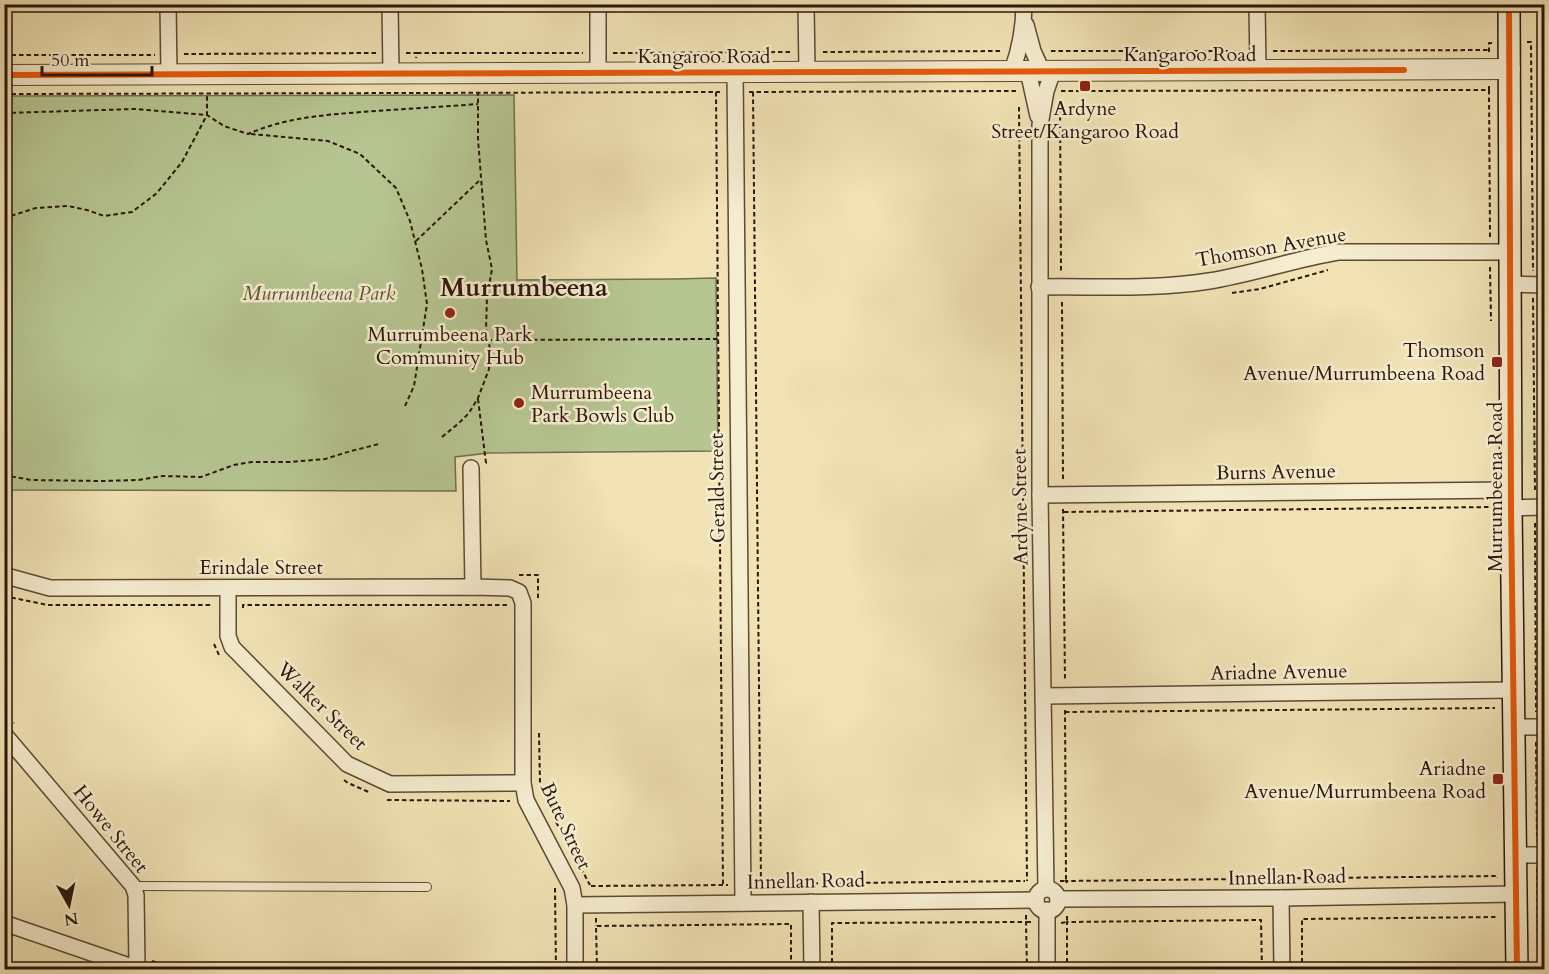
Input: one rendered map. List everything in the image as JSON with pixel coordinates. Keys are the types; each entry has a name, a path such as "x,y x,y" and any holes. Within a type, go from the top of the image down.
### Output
{"main road":[{"name":"Murrumbeena Road","path":"1509,4 1511,290 1505,502 1514,727 1533,855 1507,894 1517,969"}],"street":[{"path":"168,4 169,64"},
{"path":"390,4 391,73"},
{"path":"598,4 598,63"},
{"path":"806,4 807,62"},
{"path":"1257,4 1258,61"},
{"path":"1024,12 1026,51 1034,71 1033,91"},
{"name":"Ardyne Street","path":"1026,51 1034,71 1033,91 1040,124 1040,495 1051,900 1047,969"},
{"name":"Kangaroo Road","path":"4,75 169,64 416,73 598,63 735,82 807,62 1034,71 1258,61 1489,60 1510,69"},
{"name":"Gerald Street","path":"735,82 743,903"},
{"name":"Thomson Avenue","path":"1039,287 1175,285 1248,274 1313,256 1338,252 1510,252"},
{"path":"1511,290 1545,285"},
{"path":"1511,290 1539,296"},
{"path":"471,468 473,587"},
{"name":"Burns Avenue","path":"1040,495 1505,502 1540,507"},
{"name":"Erindale Street","path":"4,577 50,588 473,587 510,588 519,592"},
{"name":"Walker Street","path":"228,588 228,636 232,647 347,764 390,784 523,783"},
{"name":"Bute Street","path":"519,592 524,603 523,783 526,800 572,888 575,904 575,969"},
{"name":"Ariadne Avenue","path":"1044,696 1514,690"},
{"path":"1514,727 1540,727"},
{"name":"Howe Street","path":"4,734 133,886 136,895 139,969"},
{"name":"Innellan Road","path":"575,904 1507,894"},
{"path":"1281,898 1282,969"},
{"path":"811,902 812,969"},
{"path":"4,923 139,969"}],"lane":[{"path":"133,886 427,887"}],"path":[{"path":"1531,42 1533,273"},
{"path":"4,55 169,64 391,53 598,63 807,62 1026,51 1258,61 1489,60 1489,90 753,92 735,82 716,92 4,94"},
{"path":"416,73 417,53"},
{"path":"753,92 761,884 1026,881 1033,91"},
{"path":"716,92 723,885"},
{"path":"4,218 36,208 68,206 104,216 132,212 157,193 182,162 207,116 207,93"},
{"path":"248,134 266,126 308,117 478,105 478,139 486,240 492,269 487,297 486,329 490,349 489,369 478,398 469,413 442,437"},
{"path":"4,113 135,109 207,116 224,126 248,134 328,141 360,154 396,188 410,221 422,269 427,304 414,386 405,406"},
{"path":"415,242 481,179"},
{"path":"1228,294 1260,289 1335,268"},
{"path":"1538,969 1533,855 1540,727 1539,296"},
{"path":"488,340 736,339"},
{"path":"471,468 486,463 478,398"},
{"path":"4,475 31,480 102,482 163,476 201,477 234,465 252,462 326,459 379,444"},
{"path":"1063,512 1505,502"},
{"path":"518,575 538,575 538,598"},
{"path":"244,616 243,605 508,605"},
{"path":"1065,712 1495,708"},
{"path":"539,724 540,793"},
{"path":"551,813 590,885 596,904 597,969"},
{"path":"1067,969 1067,922 1051,900 1066,881 1497,876 1507,894 1498,917 1302,919 1302,969"},
{"path":"590,885 743,885"},
{"path":"1067,922 1261,920 1262,969"},
{"path":"832,969 832,923 1015,922 1026,922 1027,969"},
{"path":"596,926 791,924 791,969"}],"green space":[{"name":"Murrumbeena Park","path":"514,95 517,280 716,278 718,451 489,453 455,457 456,491 5,490 5,96"}],"cycle path":[{"path":"1509,4 1511,508 1517,970"},
{"path":"4,75 1404,70"}],"place":[{"name":"Ardyne Street/Kangaroo Road","path":"1085,86"},
{"name":"Murrumbeena Park Community Hub","path":"450,313"},
{"name":"Thomson Avenue/Murrumbeena Road","path":"1497,362"},
{"name":"Murrumbeena Park Bowls Club","path":"519,403"},
{"name":"Ariadne Avenue/Murrumbeena Road","path":"1498,779"}],"district":[{"name":"Murrumbeena","path":"524,287"}]}
